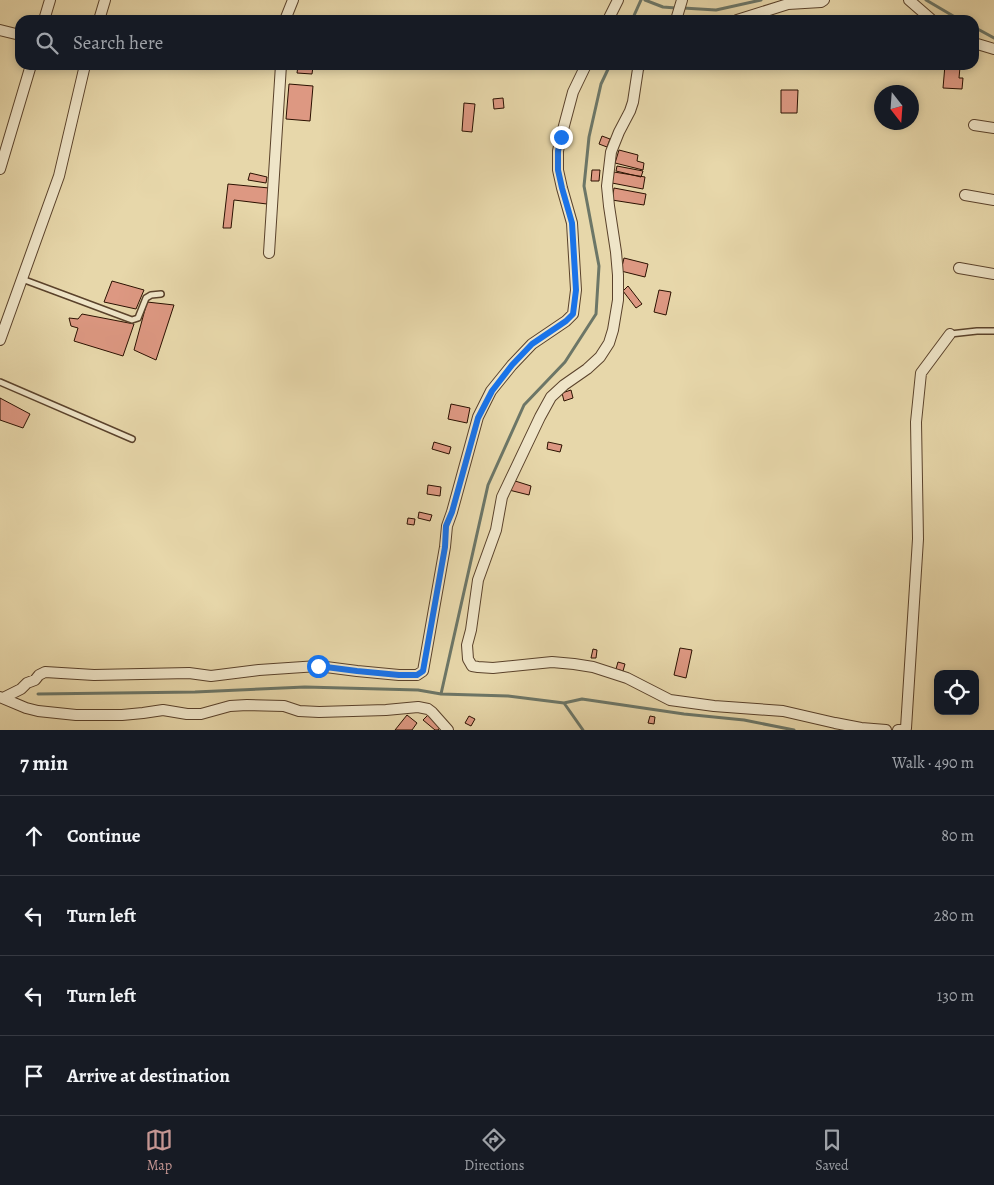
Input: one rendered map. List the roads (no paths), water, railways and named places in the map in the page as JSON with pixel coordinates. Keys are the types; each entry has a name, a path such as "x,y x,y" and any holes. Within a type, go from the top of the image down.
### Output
{"street":[{"path":"46,15 50,0"},
{"path":"100,15 105,0"},
{"path":"287,15 293,0"},
{"path":"610,15 618,0"},
{"path":"677,15 682,0"},
{"path":"753,15 788,4 821,2 824,0"},
{"path":"909,0 926,15"},
{"path":"0,30 15,34"},
{"path":"979,44 994,49"},
{"path":"0,169 30,70"},
{"path":"0,340 58,176 84,70"},
{"path":"269,253 281,70"},
{"path":"1,699 21,689 35,680 38,675 45,672 94,676 189,673 211,676 259,670 318,666 399,675 417,675 423,671 445,547 446,526 452,512 478,418 492,391 512,365 532,344 566,321 573,314 576,290 572,223 558,170 558,151 573,92 584,70"},
{"path":"639,70 630,111 619,132 612,152 607,186 618,275 618,300 610,343 600,357 587,369 551,397 502,497 496,530 478,580 467,645 468,659 472,666 478,668 552,662 594,667 627,678 670,700 714,706 782,711 861,728 886,730"},
{"path":"974,125 994,128"},
{"path":"965,195 994,200"},
{"path":"959,268 994,274"},
{"path":"898,730 906,728 918,539 916,422 921,373 950,334"},
{"path":"1,699 38,712 76,715 142,714 163,710 201,714 230,706 247,705 284,706 299,711 319,712 418,707 432,712 448,730"}],"lane":[{"path":"21,279 132,320 138,318 146,298 161,294"},
{"path":"950,334 994,330"},
{"path":"0,382 132,439"}],"waterway":[{"path":"634,15 641,0"},
{"path":"645,0 663,7 676,8"},
{"path":"683,8 716,10 761,0"},
{"path":"926,0 952,15"},
{"path":"979,30 994,38"},
{"path":"608,70 601,84 589,137 584,186 599,266 596,314 565,362 524,405 488,485 441,694 508,696 564,703 582,699 684,714 744,720 794,730"},
{"path":"38,694 195,692 305,687 418,690 441,694"},
{"path":"564,703 583,730"}]}
